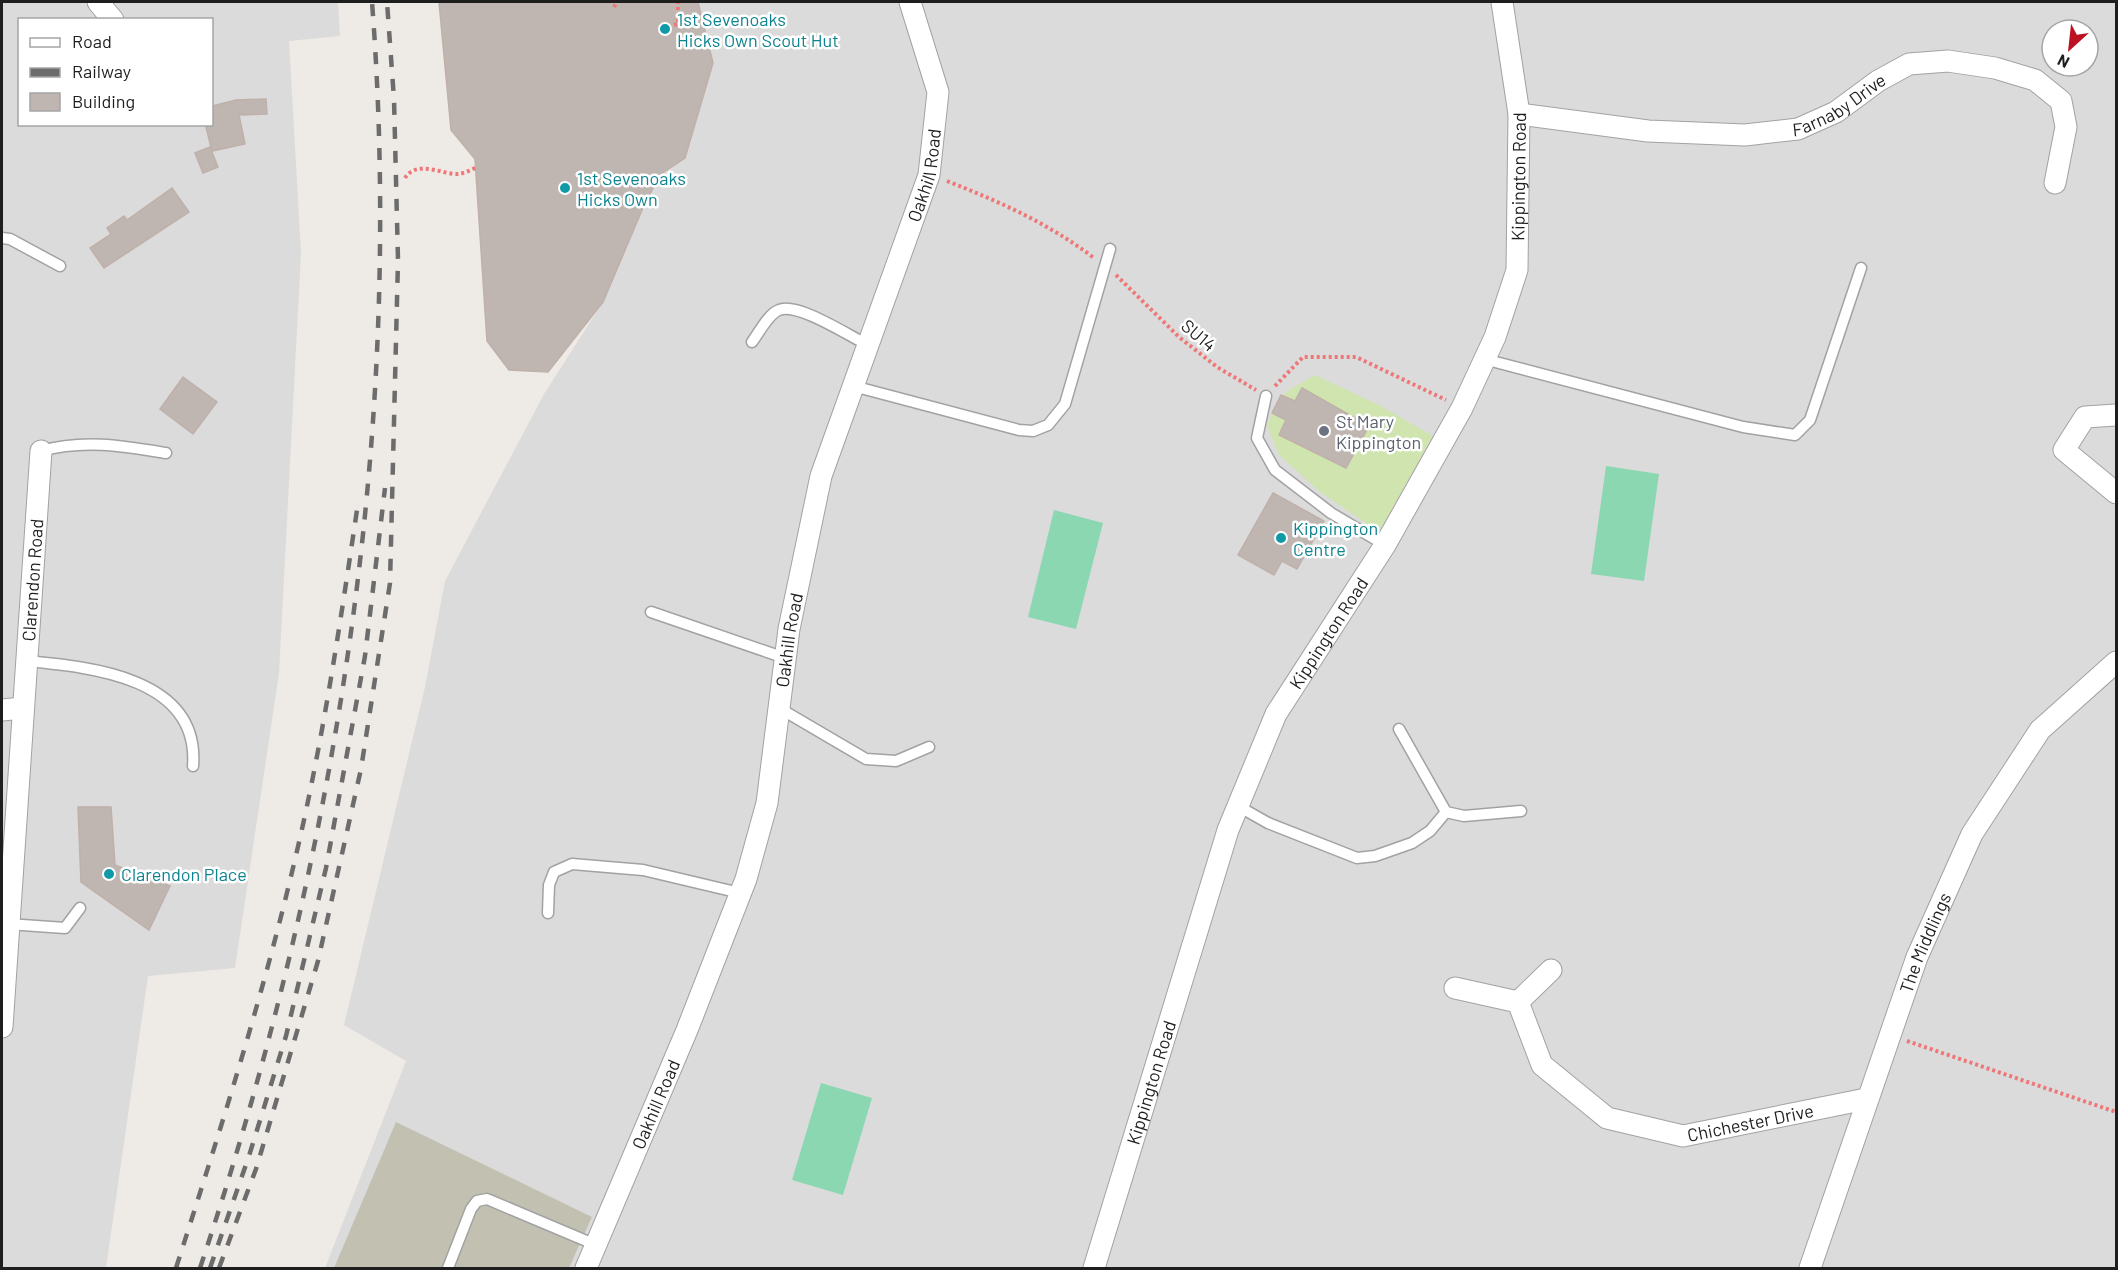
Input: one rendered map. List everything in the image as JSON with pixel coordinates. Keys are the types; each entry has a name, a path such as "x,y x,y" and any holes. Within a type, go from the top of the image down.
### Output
{"street":[{"path":"98,2 111,18"},
{"name":"Oakhill Road","path":"588,1268 687,1030 740,894 767,803 785,658 821,476 929,175 938,92 910,2"},
{"name":"Kippington Road","path":"1094,1269 1228,830 1276,714 1386,545 1462,408 1484,359 1517,270 1519,114 1502,2"},
{"name":"Farnaby Drive","path":"1519,114 1648,131 1745,135 1798,129 1836,112 1878,81 1909,63 1948,61 1995,68 2035,80 2061,101 2066,128 2055,183"},
{"path":"2116,416 2085,417 2064,450 2116,493"},
{"name":"Clarendon Road","path":"2,1027 41,452"},
{"name":"The Middlings","path":"1810,1269 1866,1099 1917,957 1972,834 2040,730 2116,662"},
{"path":"2,710 23,708"},
{"path":"1455,988 1518,1002 1551,970"},
{"name":"Chichester Drive","path":"1518,1002 1542,1065 1607,1119 1683,1136 1866,1099"}],"lane":[{"path":"2,238 10,239 60,266"},
{"path":"853,386 1019,430 1033,431 1048,425 1065,404 1110,249"},
{"path":"1484,359 1743,427 1795,435 1810,420 1861,268"},
{"path":"752,342 777,310 786,308 802,311 868,345"},
{"path":"1266,396 1257,438 1275,470 1331,513 1386,545"},
{"path":"41,452 59,446 92,443 115,444 166,453"},
{"path":"651,612 785,658"},
{"path":"26,661 84,666 111,672 154,692 169,704 187,725 192,737 194,766"},
{"path":"779,708 866,759 896,760 929,747"},
{"path":"1399,729 1446,812 1464,816 1521,811"},
{"path":"1238,806 1268,823 1357,858 1375,856 1412,843 1430,831 1446,812"},
{"path":"548,914 549,885 554,872 572,864 643,870 740,894"},
{"path":"8,924 65,928 80,908"},
{"path":"448,1269 471,1209 477,1201 487,1198 596,1245"}],"path":[{"path":"614,7 617,2"},
{"path":"674,25 678,24 678,2"},
{"path":"405,178 415,170 430,169 457,174 477,167"},
{"name":"SU14","path":"929,175 1013,207 1067,237 1123,280 1179,337 1216,367 1266,396"},
{"path":"1266,396 1303,357 1356,357 1462,408"},
{"path":"1889,1035 2116,1112"}],"shaded area":[{"path":"2,2 338,2 340,36 289,41 301,253 279,673 235,968 148,976 106,1268 2,1268"},
{"path":"698,2 2116,2 2115,1268 325,1268 406,1061 344,1025 425,687 445,581 544,394 603,302 645,203 661,174 685,158 713,63"},
{"path":"396,1122 592,1217 569,1268 334,1268"}],"green space":[{"path":"1315,375 1381,406 1433,436 1379,532 1320,492 1279,455 1267,426 1284,394"},
{"path":"1606,466 1659,474 1644,581 1591,574"},
{"path":"1054,510 1103,523 1076,629 1028,617"},
{"path":"821,1083 872,1098 843,1195 792,1180"}],"building":[{"name":"1st Sevenoaks Hicks Own","path":"439,2 698,2 713,63 685,158 661,174 645,203 603,302 548,372 509,370 487,341 475,159 451,130"},
{"path":"266,99 267,114 239,115 245,144 212,151 206,127 213,126 213,106 236,100"},
{"path":"210,147 218,167 203,173 195,153"},
{"path":"172,188 189,212 104,268 90,248 111,234 107,228 124,216 127,220"},
{"path":"183,377 217,402 193,434 160,409"},
{"name":"St Mary Kippington","path":"1302,388 1369,426 1346,468 1279,435 1286,420 1272,413 1281,395 1295,401"},
{"name":"Kippington Centre","path":"1273,493 1324,521 1297,569 1282,561 1274,575 1238,555"},
{"name":"Clarendon Place","path":"78,807 111,807 115,865 170,886 149,930 81,882"}],"railway":[{"path":"200,1268 248,1115 289,959 323,802 349,644 368,484 378,324 380,163 372,2"},
{"path":"219,1268 256,1169 318,961 361,769 390,583 398,260 394,99 387,2"},
{"path":"210,1268 249,1156 286,1036 326,868 365,656 385,488"},
{"path":"176,1268 252,1022 292,872 321,737 357,510"}],"place":[{"name":"1st Sevenoaks Hicks Own Scout Hut","path":"665,29"},
{"name":"1st Sevenoaks Hicks Own","path":"565,188"},
{"name":"St Mary Kippington","path":"1324,431"},
{"name":"Kippington Centre","path":"1281,538"},
{"name":"Clarendon Place","path":"109,874"}]}
